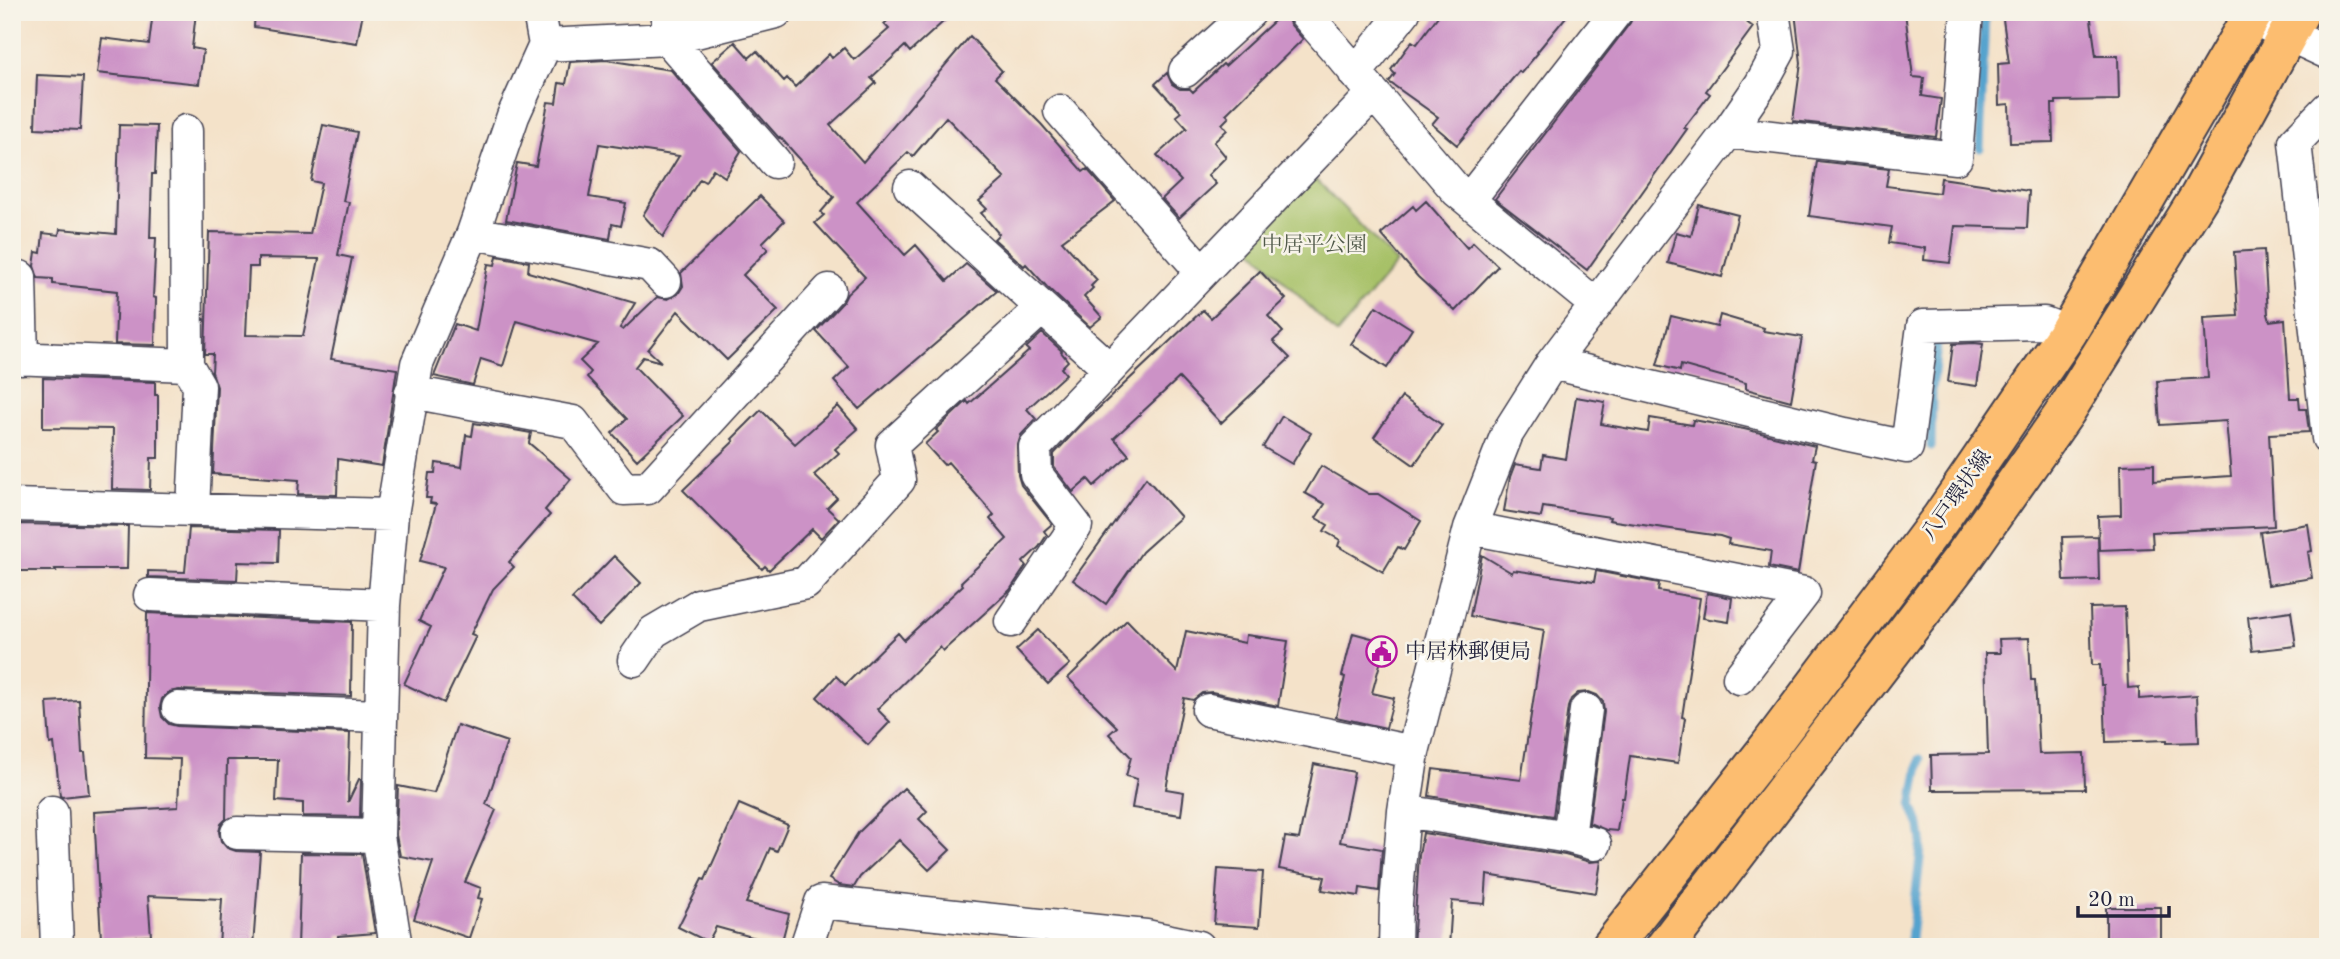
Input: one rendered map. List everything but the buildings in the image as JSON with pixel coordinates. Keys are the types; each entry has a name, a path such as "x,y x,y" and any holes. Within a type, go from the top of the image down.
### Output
{"main road":[{"name":"八戸環状線","path":"1611,947 1769,747 1941,519 2068,332 2249,14"},
{"name":"八戸環状線","path":"1665,947 1965,555 2066,411 2199,197 2294,24"}],"street":[{"path":"396,947 378,836 379,716 384,605 392,515 417,364 473,233 513,116 545,46 538,12"},
{"path":"545,46 776,12"},
{"path":"1185,71 1250,12"},
{"path":"1304,12 1457,191 1595,304"},
{"path":"1011,621 1076,526 1037,474 1035,447 1202,272 1364,84 1404,12"},
{"path":"1469,200 1616,12"},
{"path":"1395,947 1404,811 1413,752 1470,528 1507,434 1552,363 1728,132 1761,84 1779,51 1773,12"},
{"path":"1728,132 1956,158 1967,12"},
{"path":"2249,14 2294,24 2328,53"},
{"path":"668,26 775,162"},
{"path":"2328,108 2295,142 2328,438"},
{"path":"1060,111 1202,272"},
{"path":"186,131 187,365 199,386 193,508"},
{"path":"910,187 1108,369"},
{"path":"473,233 650,265 665,281"},
{"path":"20,277 17,358 187,365"},
{"path":"411,392 573,422 624,489 648,488 829,290"},
{"path":"634,660 653,632 699,605 806,583 899,480 892,445 1042,308"},
{"path":"1552,363 1907,447 1923,326 2044,323 2068,332"},
{"path":"12,505 392,515"},
{"path":"1470,528 1804,593 1739,678"},
{"path":"150,595 384,605"},
{"path":"178,708 379,716"},
{"path":"1208,710 1413,752"},
{"path":"1404,811 1582,840 1586,710"},
{"path":"52,813 57,947"},
{"path":"237,833 378,836"},
{"path":"807,947 821,902 1146,936 1199,947"}],"green space":[{"name":"中居平公園","path":"1314,177 1397,263 1337,334 1248,245"}],"waterway":[{"path":"1980,148 1985,12"},
{"path":"1931,446 1932,390 1938,336"},
{"path":"1910,947 1922,840 1912,806 1920,759"}],"place":[{"name":"中居林郵便局","path":"1382,651"}]}
